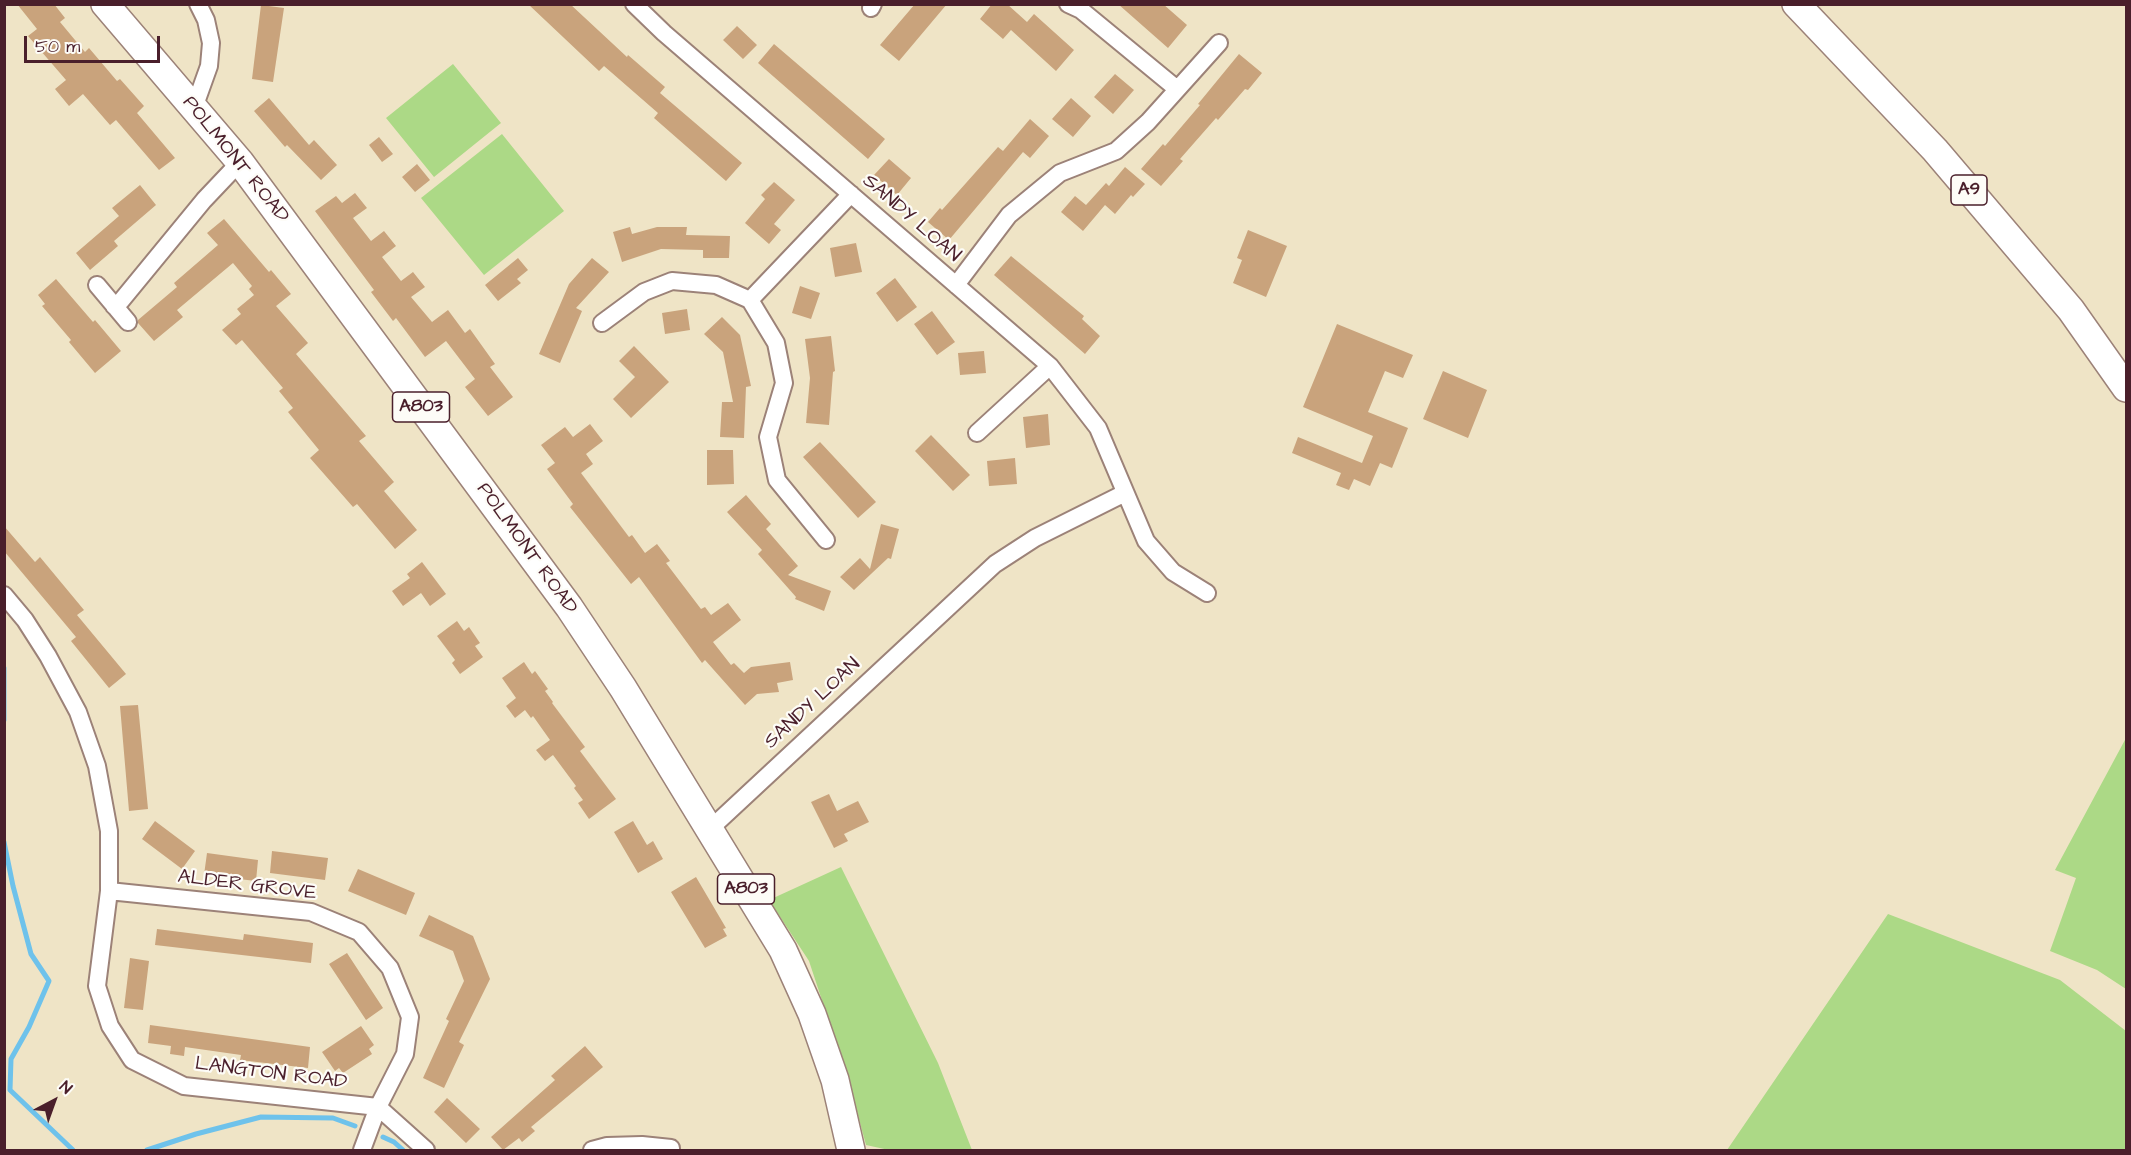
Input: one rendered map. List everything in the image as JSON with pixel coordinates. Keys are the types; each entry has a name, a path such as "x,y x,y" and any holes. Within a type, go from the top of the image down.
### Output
{"main road":[{"name":"POLMONT ROAD","path":"105,4 240,162 568,607 623,688 783,950 812,1014 835,1080 851,1150"},
{"name":"A9","path":"1796,4 1935,150 2070,310 2127,388"}],"street":[{"path":"194,108 209,66 211,43 206,20 198,4"},
{"name":"SANDY LOAN","path":"634,4 1050,366 1098,428 1146,541 1173,572 1207,594"},
{"path":"1068,4 1081,10 1177,89"},
{"path":"956,285 1009,215 1060,173 1116,151 1148,122 1219,44"},
{"path":"114,306 128,293 204,200 240,162"},
{"path":"750,300 851,194"},
{"path":"602,323 644,292 672,280 716,285 750,300 776,343 784,383 768,437 777,480 826,540"},
{"path":"97,285 128,322"},
{"path":"977,433 1050,366"},
{"name":"SANDY LOAN","path":"710,829 995,564 1035,538 1125,493"},
{"name":"LANGTON ROAD","path":"4,595 26,620 48,656 78,712 97,766 109,831 109,891 97,986 110,1026 132,1060 184,1086 378,1107"},
{"name":"ALDER GROVE","path":"109,891 311,912 359,932 390,969 410,1017 405,1054 378,1107 362,1150"},
{"path":"378,1107 426,1150"},
{"path":"592,1150 607,1146 642,1145 671,1148"}],"green space":[{"path":"453,64 501,123 434,177 386,118"},
{"path":"502,134 564,211 484,275 421,198"},
{"path":"2126,738 2126,989 2097,970 2050,951 2076,878 2055,870"},
{"path":"841,867 938,1063 972,1150 889,1150 866,1145 849,1082 809,961 769,900"},
{"path":"1888,914 2060,980 2126,1031 2126,1150 1727,1150"}],"building":[{"path":"17,4 54,4 65,18 60,22 85,52 89,48 117,81 120,79 144,106 137,113 175,158 159,170 116,120 110,125 83,94 69,106 55,89 66,80 28,36 37,29"},
{"path":"528,4 570,4 627,57 628,55 665,87 660,93 742,163 726,181 654,118 658,113 604,66 599,71"},
{"path":"915,4 947,4 899,61 880,45"},
{"path":"992,4 1007,4 1027,22 1034,14 1074,50 1056,71 1011,30 1003,39 980,19"},
{"path":"1118,4 1163,4 1187,25 1168,48"},
{"path":"261,5 284,8 273,82 252,79"},
{"path":"737,26 757,45 743,59 723,40"},
{"path":"774,44 885,139 868,159 758,63"},
{"path":"1239,54 1262,73 1218,120 1216,118 1180,159 1183,161 1161,186 1141,169 1163,144 1165,146 1200,105 1198,104"},
{"path":"1115,74 1134,90 1113,114 1094,97"},
{"path":"269,98 309,145 314,140 337,165 321,180 287,145 285,147 254,111"},
{"path":"1071,98 1091,116 1073,137 1052,119"},
{"path":"1030,119 1049,136 1030,158 1023,152 949,240 928,222 940,208 942,210 998,147 1003,151"},
{"path":"379,137 393,154 382,162 369,145"},
{"path":"889,159 911,178 897,195 874,175"},
{"path":"417,164 430,180 415,192 402,177"},
{"path":"1125,167 1145,184 1133,197 1131,195 1115,214 1105,205 1083,231 1061,212 1075,196 1086,205 1106,183 1109,186"},
{"path":"774,182 795,200 774,224 781,230 769,244 745,223 765,199 761,195"},
{"path":"140,185 156,205 114,241 118,246 90,270 76,253 119,216 112,208"},
{"path":"355,193 367,208 353,218 371,241 384,231 396,246 382,257 401,281 413,272 425,287 411,297 432,322 448,310 465,333 470,329 495,364 490,367 513,397 488,416 465,387 475,379 446,341 425,357 396,318 393,321 371,292 374,290 315,211 336,196 342,203"},
{"path":"224,219 291,294 276,306 308,343 296,354 366,436 359,441 394,482 384,491 417,530 395,549 357,504 353,507 310,458 319,450 288,412 293,408 279,391 283,388 242,340 236,345 222,330 241,314 237,309 254,295 249,289 252,286 233,263 177,310 183,317 154,341 138,323 138,320 177,287 174,283 218,245 207,233"},
{"path":"630,227 632,234 657,227 687,227 686,235 730,236 729,258 703,258 703,250 661,249 622,262 613,232"},
{"path":"1248,230 1287,246 1266,297 1233,283 1242,260 1237,258"},
{"path":"856,243 862,272 835,277 830,248"},
{"path":"1011,256 1084,316 1082,319 1100,336 1085,354 994,275"},
{"path":"518,258 528,270 517,279 521,283 498,301 485,285"},
{"path":"592,258 609,272 576,308 582,311 560,363 539,354 569,284"},
{"path":"895,278 917,307 897,322 876,293"},
{"path":"56,279 121,351 95,373 42,306 45,304 38,295"},
{"path":"800,286 820,293 811,319 792,313"},
{"path":"687,309 690,330 665,334 662,313"},
{"path":"932,311 955,342 937,355 914,324"},
{"path":"722,317 740,335 751,386 746,387 744,438 720,437 722,402 733,402 723,352 704,334"},
{"path":"1337,324 1413,355 1403,378 1385,371 1368,412 1408,428 1392,468 1380,463 1370,486 1354,479 1349,490 1336,485 1341,473 1292,453 1298,437 1362,463 1373,436 1303,407"},
{"path":"831,336 835,371 833,372 829,425 806,423 810,378 805,339"},
{"path":"634,346 669,382 631,418 613,399 635,377 619,361"},
{"path":"984,351 986,373 960,375 958,353"},
{"path":"1443,371 1487,390 1468,438 1423,419"},
{"path":"1048,414 1050,445 1026,448 1023,417"},
{"path":"590,424 603,441 586,454 593,464 581,473 629,537 632,535 645,553 657,544 670,561 666,563 701,609 705,607 711,615 728,603 741,620 713,642 731,665 734,663 744,673 751,667 790,662 793,680 777,683 779,692 757,694 745,705 705,660 702,663 639,577 631,584 570,507 573,504 547,469 555,463 541,445 565,427 573,437"},
{"path":"931,435 970,475 953,491 915,451"},
{"path":"820,442 876,502 858,518 803,457"},
{"path":"707,450 733,450 734,484 707,485"},
{"path":"1015,458 1017,484 989,486 987,461"},
{"path":"746,495 771,524 766,529 798,566 788,575 831,591 824,611 795,599 796,597 758,554 762,550 727,512"},
{"path":"881,524 899,529 891,559 888,558 854,590 840,577 860,558 870,569"},
{"path":"4,526 35,562 40,557 84,610 77,615 126,674 109,688 71,641 76,637 4,551"},
{"path":"422,562 446,594 430,606 421,593 403,606 392,591 410,578 407,574"},
{"path":"457,621 464,631 469,627 480,643 475,646 483,657 460,674 452,663 455,660 437,636"},
{"path":"524,662 532,674 535,671 548,689 545,691 552,703 585,747 580,751 616,799 589,819 578,803 583,800 574,788 576,786 553,755 545,761 536,750 550,740 533,716 531,718 525,710 515,718 506,706 516,698 502,678"},
{"path":"138,705 148,809 129,811 120,706"},
{"path":"829,794 837,811 858,801 869,822 844,834 848,841 834,848 811,802"},
{"path":"155,821 195,851 182,869 142,839"},
{"path":"633,821 647,845 653,841 663,859 638,873 614,832"},
{"path":"272,851 328,858 325,880 270,873"},
{"path":"207,853 258,860 256,881 204,875"},
{"path":"358,869 415,893 406,915 348,891"},
{"path":"696,877 726,928 723,929 727,936 705,948 671,892"},
{"path":"429,915 473,936 490,979 459,1042 464,1045 444,1088 423,1078 464,981 453,951 419,936"},
{"path":"157,929 243,940 244,934 313,943 311,963 155,945"},
{"path":"347,953 383,1008 366,1020 329,964"},
{"path":"130,958 149,961 143,1010 124,1008"},
{"path":"150,1025 310,1047 308,1068 240,1060 241,1055 185,1047 184,1056 170,1054 171,1046 148,1043"},
{"path":"361,1026 374,1045 369,1049 372,1054 343,1073 339,1068 335,1071 322,1052"},
{"path":"585,1046 603,1067 531,1127 535,1131 522,1142 519,1138 503,1150 491,1137 555,1080 551,1076"},
{"path":"447,1098 480,1129 466,1143 434,1112"}],"waterway":[{"path":"4,668 4,720"},
{"path":"4,842 31,954 49,981 29,1027 11,1059 10,1090 73,1150"},
{"path":"147,1150 261,1117 333,1118 355,1126"},
{"path":"383,1137 394,1142 403,1150"}]}
